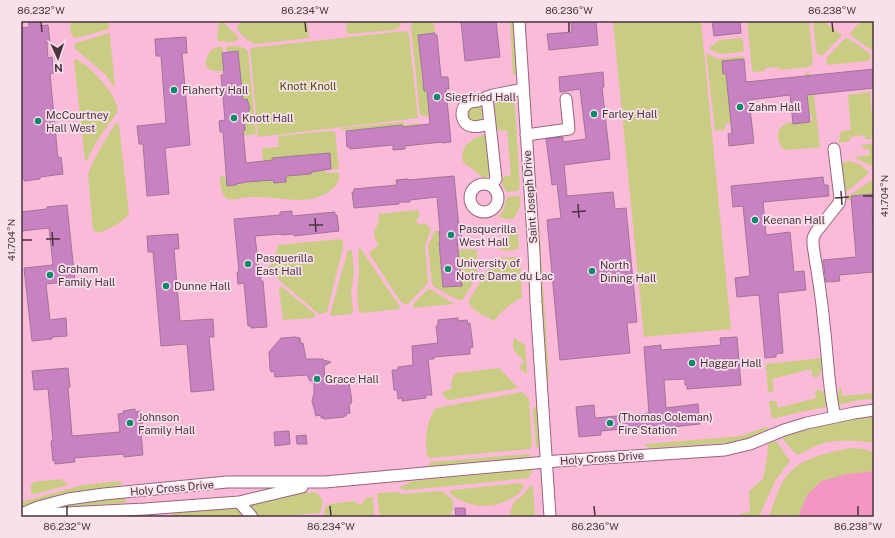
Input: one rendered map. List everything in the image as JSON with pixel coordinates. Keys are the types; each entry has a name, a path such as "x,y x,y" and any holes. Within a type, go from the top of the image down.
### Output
{"street":[{"name":"Saint Joseph Drive","path":"519,21 550,517"},
{"path":"490,124 471,126 465,123 462,117 462,110 465,105 493,95 523,89"},
{"path":"487,97 496,179 491,186"},
{"path":"526,135 569,129 566,99"},
{"path":"834,149 840,198 839,204 816,232 813,238 813,245 824,324 829,382 835,417"},
{"name":"Holy Cross Drive","path":"21,515 68,499 227,482 325,482 547,462 725,450 750,444 784,430 835,417 874,410"},
{"name":"Holy Cross Drive","path":"21,515 145,513 239,502 325,482"},
{"path":"144,490 145,513"},
{"path":"239,502 252,517"}],"shaded area":[{"name":"University of Notre Dame du Lac","path":"21,21 874,21 874,517 21,517"},
{"path":"874,471 874,517 798,517 807,495 821,481 847,474"}],"green space":[{"path":"70,21 108,21 109,29 76,38 71,33"},
{"path":"219,21 222,21 238,37 238,40 232,42 217,40"},
{"path":"243,21 248,21 250,23 272,21 307,21 309,38 255,44 244,38 237,28"},
{"path":"346,21 401,21 401,24 398,28 393,30 347,34"},
{"path":"413,21 432,21 434,24 435,33 418,35 418,41 420,41 422,80 428,91 429,117 420,115 411,28"},
{"path":"510,21 514,21 517,74 513,75"},
{"path":"613,21 701,21 731,329 644,337"},
{"path":"747,21 809,21 813,60 811,66 780,70 779,67 765,68 765,71 753,72"},
{"path":"813,21 823,21 842,35 823,55 819,55 816,51"},
{"path":"861,21 874,21 874,51 850,35"},
{"name":"Knott Knoll","path":"406,31 409,35 418,118 258,137 250,48"},
{"path":"110,34 115,87 106,75 74,48 75,44 79,42"},
{"path":"741,38 743,40 743,52 720,54 711,50 710,47 720,40"},
{"path":"845,38 848,38 870,54 870,60 827,64 827,58"},
{"path":"219,46 223,48 222,53 224,71 212,70 206,66 206,59 210,52"},
{"path":"227,46 241,47 248,52 256,134 242,136 242,131 245,130 244,115 249,114 249,104 247,99 243,100 238,51 227,52"},
{"path":"706,53 719,59 743,56 744,59 722,61 723,74 726,74 731,123 725,124 725,130 715,131"},
{"path":"76,59 88,67 101,80 115,101 117,108 117,113 96,143 86,162 74,60"},
{"path":"805,72 809,73 812,80 820,147 788,150 783,149 778,135 780,128 783,125 793,122 793,124 812,122 812,115 809,115"},
{"path":"870,92 874,139 865,139 865,135 850,137 850,141 839,143 840,133 851,130 848,95"},
{"path":"507,97 511,98 511,102 515,105 520,188 518,191 508,192 503,187 502,179 505,176 511,175 507,130 501,131 497,129 494,105 497,100"},
{"path":"475,106 482,111 483,114 478,121 475,122 468,117 467,114 472,107"},
{"path":"404,122 404,125 420,123 420,127 403,127 402,125 341,130 342,128"},
{"path":"117,123 119,125 129,214 115,226 98,233 93,230 88,175 96,156"},
{"path":"330,131 335,132 339,169 331,169 330,153 273,158 273,160 263,161 262,148 279,147 278,136"},
{"path":"483,135 486,136 490,174 486,178 463,162 462,157 462,153 467,145 475,138"},
{"path":"874,143 874,167 855,158 870,155 869,149 863,149 862,145"},
{"path":"850,161 860,165 869,172 845,192 842,164 843,162"},
{"path":"326,171 326,173 339,172 339,180 337,184 323,195 305,200 268,197 228,199 221,189 220,183 220,177 224,176 236,185 247,183 247,181 273,180 274,183 286,182 286,176"},
{"path":"874,178 874,194 851,196 851,200 845,200 845,198"},
{"path":"520,196 519,208 513,219 499,217 504,209 507,197"},
{"path":"418,210 420,215 416,221 419,225 425,223 431,229 425,246 428,283 408,304 404,304 400,301 369,253 379,245 374,235 375,229 379,222 378,214"},
{"path":"537,224 539,224 549,377 547,379"},
{"path":"515,227 518,233 519,249 504,251 500,250"},
{"path":"435,231 439,231 443,287 462,285 458,250 477,250 476,278 463,299 458,300 434,287 432,284 428,246"},
{"path":"339,239 343,241 343,247 327,312 319,314 280,281 269,267 275,257 278,245"},
{"path":"360,248 400,307 399,309 361,313 359,311 357,297 359,271 358,249"},
{"path":"348,250 352,250 354,273 351,293 353,311 351,314 332,316 330,314"},
{"path":"520,257 522,297 503,310 494,321 474,310 469,304 469,300 495,258"},
{"path":"282,287 316,315 313,318 283,320 279,289"},
{"path":"428,289 453,304 414,308 414,303"},
{"path":"514,338 525,345 527,374 519,368 524,361 513,347"},
{"path":"822,358 822,368 817,377 813,377 811,369 772,379 774,389 772,392 768,392 766,364"},
{"path":"499,368 518,388 450,400 442,394 443,392 451,389 453,378 457,373"},
{"path":"840,387 842,396 874,393 874,399 858,400 839,405 837,397"},
{"path":"816,390 821,390 825,394 826,407 772,419 769,401 776,401 778,408 816,398"},
{"path":"522,392 529,399 532,445 530,449 430,458 427,456 426,444 428,425 436,408"},
{"path":"534,407 536,407 538,412 540,443 538,448 536,447"},
{"path":"874,417 874,443 839,441 825,443 798,455 782,438 827,425"},
{"path":"765,427 768,429 743,440 727,443 650,448 645,445 742,436"},
{"path":"776,441 790,461 775,481 759,517 739,517 739,514 750,512 749,491 763,479 768,444"},
{"path":"850,448 874,452 874,471 807,495 798,517 769,517 781,485 794,469 802,463 820,455"},
{"path":"531,455 524,458 435,467 428,465 431,462"},
{"path":"533,470 529,478 409,490 400,488 413,481"},
{"path":"61,479 68,485 35,494 32,494 31,492 31,485 34,482"},
{"path":"120,481 122,484 118,485 115,490 21,508 21,502 83,485"},
{"path":"521,483 524,485 523,487 514,497 502,503 489,506 469,504 456,498 450,493 452,490"},
{"path":"530,486 533,487 535,517 509,517 513,504"},
{"path":"441,491 453,500 451,517 380,517 378,493 397,492 405,494"},
{"path":"314,492 318,494 323,501 320,513 258,517 254,509 249,505 274,496"},
{"path":"369,497 373,498 374,517 325,517 325,509 330,504 355,501 359,505"},
{"path":"125,498 125,503 74,506 35,513 74,501"},
{"path":"229,506 241,511 245,517 169,517 175,512"}],"building":[{"path":"461,21 496,21 500,57 465,61"},
{"path":"571,21 596,21 598,45 549,50 547,34 572,32"},
{"path":"712,21 740,21 741,33 714,36"},
{"name":"McCourtney Hall West","path":"39,22 39,26 48,25 50,43 47,44 48,58 52,57 54,73 50,74 58,158 61,157 63,174 24,181 24,178 21,179 21,28 29,27 29,23"},
{"name":"Siegfried Hall","path":"435,33 435,35 437,35 441,77 448,77 449,89 446,89 451,142 405,146 405,149 393,150 393,145 350,149 350,147 347,147 346,131 402,125 403,127 430,124 427,91 424,91 418,35"},
{"name":"Flaherty Hall","path":"186,37 187,53 182,53 190,145 165,148 169,194 147,196 143,144 139,144 137,126 166,123 161,56 156,56 155,39"},
{"name":"Knott Hall","path":"238,51 243,100 247,99 250,108 249,114 244,115 245,130 243,131 246,163 273,160 272,158 330,153 331,169 311,172 311,174 286,176 286,182 274,183 273,180 247,182 227,186 223,132 220,132 219,121 225,120 221,75 224,75 222,53"},
{"name":"Zahm Hall","path":"744,59 746,82 874,69 874,88 807,95 810,122 793,124 790,95 749,100 754,143 729,146 728,134 732,133 726,74 723,74 722,61"},
{"name":"North Dining Hall","path":"603,72 604,87 602,87 610,159 564,165 567,196 613,192 615,209 626,208 637,322 627,323 630,353 560,360 547,220 561,218 557,184 552,185 546,139 563,137 563,142 586,139 580,89 560,92 559,77"},
{"name":"Pasquerilla West Hall","path":"454,176 459,228 461,228 462,240 457,240 462,286 443,287 437,197 410,200 410,202 399,202 399,204 354,208 352,192 354,192 354,189 397,185 396,180"},
{"path":"823,177 824,185 828,185 829,196 763,202 766,235 790,232 794,272 804,271 806,290 778,293 783,353 776,354 776,357 765,358 759,295 737,297 735,278 750,276 743,206 733,207 731,186"},
{"path":"874,194 874,210 872,210 874,272 839,275 840,281 826,282 823,260 856,257 851,196"},
{"name":"Graham Family Hall","path":"67,205 75,281 46,284 50,320 66,318 67,336 32,341 24,268 53,265 49,228 21,231 21,212"},
{"name":"Pasquerilla East Hall","path":"292,211 292,216 335,212 335,215 337,215 339,231 294,236 293,234 282,234 255,236 259,270 261,281 263,281 267,327 251,328 251,326 248,326 244,283 238,284 237,272 239,272 234,219 280,215 280,212"},
{"name":"Dunne Hall","path":"178,234 179,249 174,249 180,321 213,319 214,337 209,337 214,390 191,392 187,344 161,346 153,252 148,252 147,236"},
{"path":"458,318 458,321 467,320 468,324 470,323 473,347 470,348 470,354 434,357 434,359 428,359 432,395 426,395 426,398 402,401 402,398 398,399 397,390 394,390 392,370 398,370 398,367 413,365 412,346 438,343 436,326 438,326 438,320"},
{"path":"737,337 741,385 687,389 685,379 664,380 666,408 698,404 700,424 653,429 653,426 601,431 601,435 579,437 576,407 594,405 595,418 649,413 644,347 661,345 661,350 721,345 720,338"},
{"name":"Grace Hall","path":"281,338 300,338 301,344 303,343 306,359 323,359 331,362 324,366 325,381 340,381 349,383 352,401 349,405 350,413 346,414 346,416 324,419 321,418 321,415 316,416 312,401 314,381 310,381 307,375 275,377 274,371 271,372 269,352"},
{"name":"Johnson Family Hall","path":"68,368 72,436 120,432 118,414 124,413 123,411 135,409 135,412 141,411 143,455 124,457 124,454 74,458 75,462 55,464 55,460 53,461 51,441 53,441 48,389 34,390 32,371"},
{"path":"289,431 290,444 275,446 274,432"},
{"path":"306,435 307,444 297,444 296,436"},
{"path":"455,508 465,508 466,517 456,517"}],"place":[{"name":"Flaherty Hall","path":"174,90"},
{"name":"Siegfried Hall","path":"437,97"},
{"name":"Zahm Hall","path":"740,107"},
{"name":"Farley Hall","path":"594,114"},
{"name":"Knott Hall","path":"234,118"},
{"name":"McCourtney Hall West","path":"38,121"},
{"name":"Keenan Hall","path":"755,220"},
{"name":"Pasquerilla West Hall","path":"451,235"},
{"name":"Pasquerilla East Hall","path":"248,264"},
{"name":"University of Notre Dame du Lac","path":"448,269"},
{"name":"North Dining Hall","path":"592,271"},
{"name":"Graham Family Hall","path":"50,275"},
{"name":"Dunne Hall","path":"166,286"},
{"name":"Haggar Hall","path":"692,363"},
{"name":"Grace Hall","path":"317,379"},
{"name":"Johnson Family Hall","path":"130,423"},
{"name":"(Thomas Coleman) Fire Station","path":"610,423"}]}
